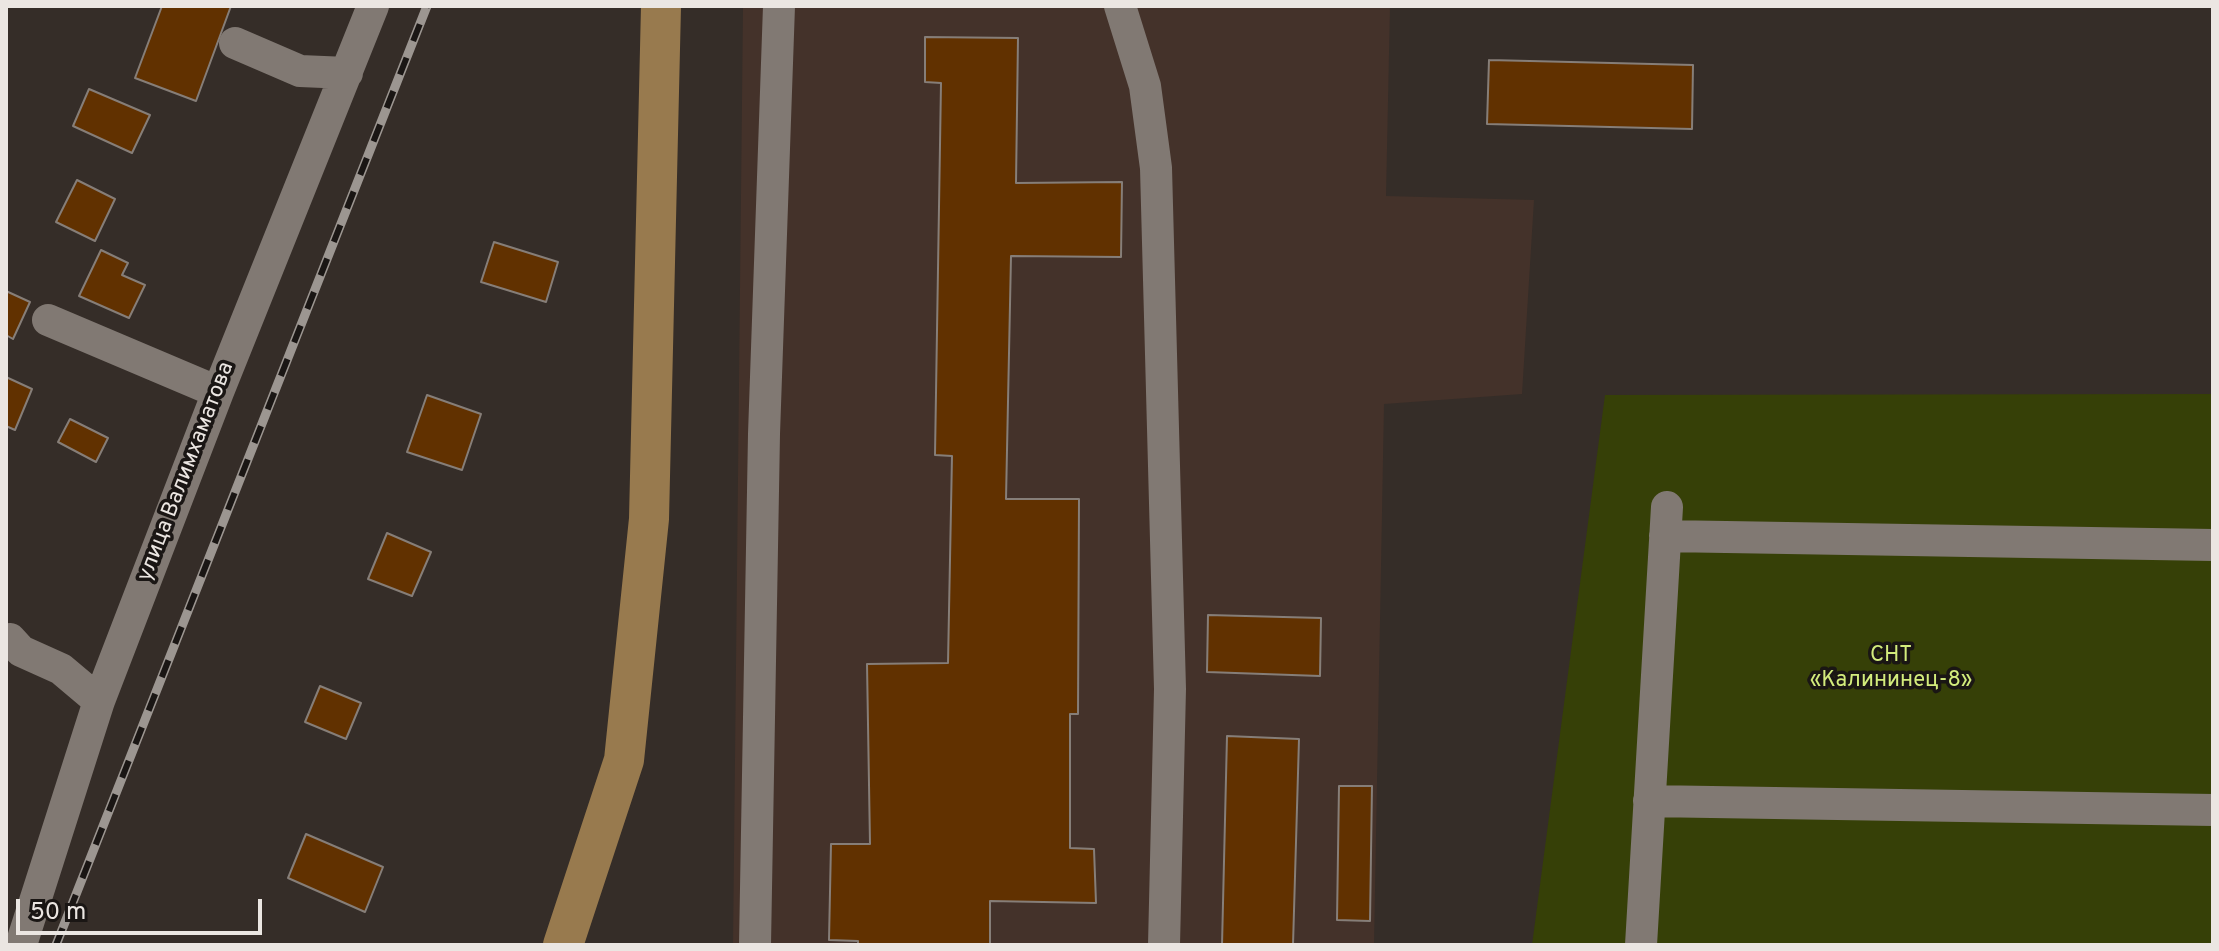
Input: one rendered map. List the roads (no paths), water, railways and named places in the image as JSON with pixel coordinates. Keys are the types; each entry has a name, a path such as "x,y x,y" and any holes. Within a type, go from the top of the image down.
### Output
{"main road":[{"path":"563,945 624,760 649,519 661,6"}],"street":[{"name":"улица Валимхаматова","path":"21,945 99,701 218,392 373,6"},
{"path":"755,945 764,434 779,6"},
{"path":"1120,6 1145,86 1156,168 1170,689 1164,945"},
{"path":"235,43 300,71 347,73"},
{"path":"48,320 218,392"},
{"path":"1641,945 1666,521 2213,545"},
{"path":"10,639 21,651 61,669 99,701"},
{"path":"1649,801 2213,810"}],"railway":[{"path":"56,945 427,6"}],"park label":[{"name":"СНТ «Калининец-8»","path":"1891,670"}]}
